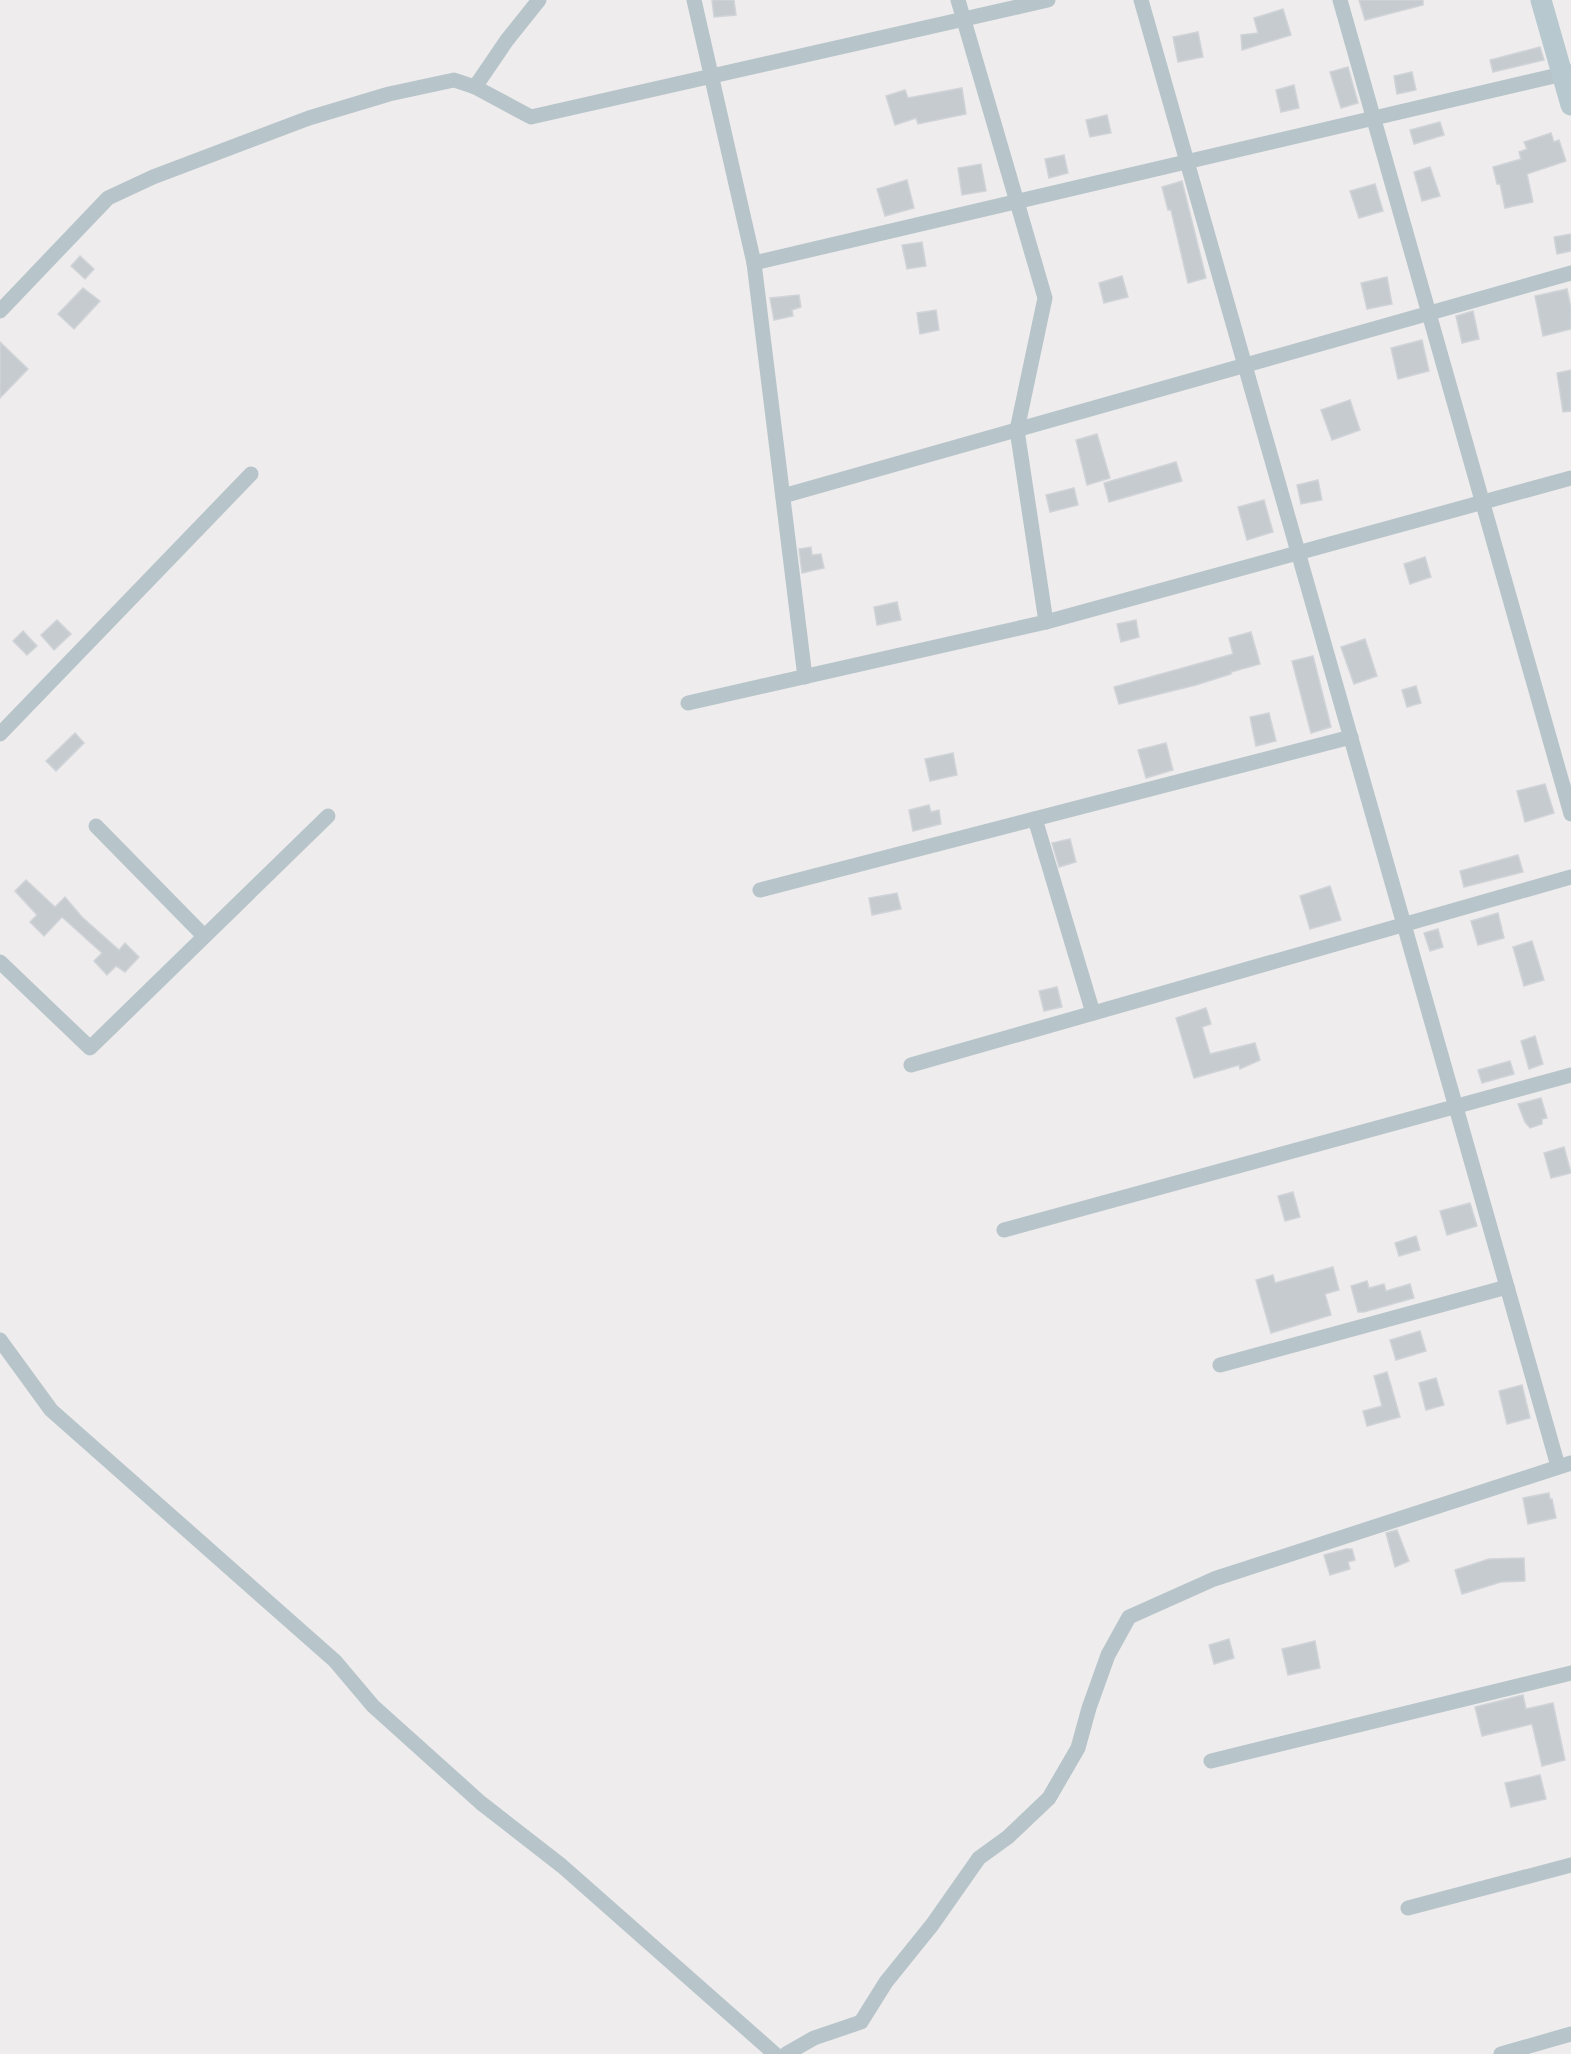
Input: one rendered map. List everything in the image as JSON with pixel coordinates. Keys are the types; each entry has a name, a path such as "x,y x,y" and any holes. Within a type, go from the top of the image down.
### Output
{"main road":[{"path":"1540,0 1566,73 1571,105"}],"street":[{"path":"475,87 507,40 539,0"},
{"path":"694,0 754,263 805,677"},
{"path":"958,0 1046,298 1017,430 1046,622"},
{"path":"0,310 108,198 153,177 309,118 366,101 454,80 475,87 531,117 1048,0"},
{"path":"786,2054 814,2038 861,2022 886,1982 932,1925 980,1858 1008,1837 1049,1798 1078,1748 1089,1708 1108,1655 1129,1617 1214,1579 1564,1465 1507,1287 1141,0"},
{"path":"1340,0 1571,814"},
{"path":"754,263 1566,73"},
{"path":"783,496 1571,273"},
{"path":"0,734 251,474"},
{"path":"688,703 1046,622 1571,478"},
{"path":"760,891 1351,737"},
{"path":"0,962 90,1048 328,816"},
{"path":"1035,819 1093,1013"},
{"path":"96,826 204,936"},
{"path":"911,1065 1571,877"},
{"path":"1004,1230 1571,1075"},
{"path":"1220,1365 1507,1287"},
{"path":"0,1340 51,1410 335,1661 373,1706 481,1803 562,1866 775,2054"},
{"path":"1211,1761 1571,1673"},
{"path":"1408,1908 1571,1865"},
{"path":"1501,2054 1571,2034"}],"building":[{"path":"712,0 734,0 736,15 714,17"},
{"path":"1359,0 1423,0 1423,5 1365,20"},
{"path":"1283,9 1291,35 1242,50 1241,35 1258,33 1254,18"},
{"path":"1198,32 1203,57 1178,62 1173,37"},
{"path":"1540,47 1544,60 1493,72 1490,60"},
{"path":"1348,67 1358,103 1341,108 1330,72"},
{"path":"1412,72 1416,90 1397,94 1394,76"},
{"path":"1294,85 1299,108 1281,112 1276,90"},
{"path":"962,88 966,114 918,124 916,118 895,125 886,96 905,90 908,98"},
{"path":"1107,115 1111,133 1090,137 1086,120"},
{"path":"1440,122 1444,135 1414,144 1410,130"},
{"path":"1551,133 1554,142 1559,140 1566,161 1527,174 1533,202 1505,208 1500,184 1497,184 1493,167 1521,159 1519,152 1527,149 1524,142"},
{"path":"1064,155 1068,173 1049,178 1045,159"},
{"path":"981,164 986,191 962,195 958,168"},
{"path":"1430,167 1440,196 1422,201 1414,172"},
{"path":"907,180 914,208 885,216 877,189"},
{"path":"1182,181 1206,278 1188,283 1171,210 1168,210 1162,187"},
{"path":"1375,184 1383,211 1359,218 1350,191"},
{"path":"1571,234 1571,251 1557,254 1554,237"},
{"path":"922,242 926,266 907,269 902,245"},
{"path":"80,256 94,269 85,279 71,266"},
{"path":"1122,276 1128,297 1104,303 1099,283"},
{"path":"1387,277 1392,304 1367,309 1361,283"},
{"path":"83,288 100,301 74,329 58,314"},
{"path":"1567,289 1571,308 1571,329 1543,336 1535,296"},
{"path":"799,295 801,307 792,310 793,316 774,320 770,298"},
{"path":"936,310 939,330 920,334 917,313"},
{"path":"1473,311 1479,339 1462,343 1456,316"},
{"path":"1422,340 1429,371 1398,379 1391,348"},
{"path":"0,342 28,369 0,398"},
{"path":"1571,370 1571,411 1563,412 1557,373"},
{"path":"1350,400 1360,430 1332,440 1321,410"},
{"path":"1097,434 1110,478 1087,485 1076,440"},
{"path":"1176,462 1182,481 1109,502 1104,483"},
{"path":"1318,480 1322,500 1301,504 1297,485"},
{"path":"1074,488 1078,505 1050,512 1046,495"},
{"path":"1264,500 1273,532 1247,540 1238,507"},
{"path":"811,547 812,555 821,554 824,568 802,573 799,549"},
{"path":"1425,557 1431,577 1410,584 1404,564"},
{"path":"897,602 901,620 877,625 874,607"},
{"path":"57,620 71,634 54,650 41,635"},
{"path":"1136,620 1139,637 1121,642 1117,624"},
{"path":"23,631 37,646 27,655 13,641"},
{"path":"1251,632 1260,664 1196,685 1119,704 1114,687 1233,654 1229,638"},
{"path":"1365,639 1377,676 1354,684 1341,647"},
{"path":"1313,656 1331,727 1311,733 1292,661"},
{"path":"1416,686 1421,703 1407,707 1402,690"},
{"path":"1269,713 1276,741 1256,746 1250,717"},
{"path":"75,733 84,743 56,771 46,761"},
{"path":"1166,743 1173,770 1146,778 1138,750"},
{"path":"953,753 957,775 930,781 925,759"},
{"path":"1545,784 1554,813 1525,822 1517,791"},
{"path":"929,805 931,812 939,810 941,824 913,831 909,810"},
{"path":"1070,839 1076,862 1059,867 1052,843"},
{"path":"1518,855 1523,872 1464,887 1460,871"},
{"path":"26,880 55,907 65,897 82,917 119,950 125,943 139,957 125,972 116,966 107,975 94,961 102,953 62,917 44,936 30,922 37,915 15,891"},
{"path":"1330,886 1341,920 1310,929 1300,896"},
{"path":"897,893 901,909 872,915 869,898"},
{"path":"1498,913 1504,938 1478,945 1471,921"},
{"path":"1438,929 1443,947 1430,951 1424,933"},
{"path":"1532,941 1544,980 1524,986 1513,947"},
{"path":"1057,987 1062,1007 1044,1011 1039,991"},
{"path":"1206,1008 1211,1024 1202,1027 1210,1054 1255,1043 1260,1060 1240,1069 1239,1065 1194,1078 1176,1018"},
{"path":"1535,1036 1543,1064 1529,1069 1521,1041"},
{"path":"1510,1061 1514,1074 1482,1083 1478,1070"},
{"path":"1541,1098 1547,1118 1542,1119 1542,1124 1530,1128 1518,1104"},
{"path":"1564,1147 1571,1173 1551,1178 1544,1153"},
{"path":"1293,1192 1300,1217 1285,1221 1278,1196"},
{"path":"1470,1203 1477,1226 1447,1235 1440,1211"},
{"path":"1416,1236 1420,1250 1399,1256 1395,1243"},
{"path":"1333,1267 1339,1290 1325,1294 1331,1315 1271,1333 1256,1280 1273,1275 1275,1283"},
{"path":"1367,1281 1369,1288 1384,1284 1386,1291 1410,1284 1414,1298 1358,1312 1351,1286"},
{"path":"1420,1331 1426,1351 1396,1360 1390,1340"},
{"path":"1387,1372 1400,1417 1367,1426 1363,1411 1382,1406 1374,1376"},
{"path":"1436,1378 1444,1405 1426,1410 1419,1383"},
{"path":"1522,1385 1530,1418 1507,1424 1499,1391"},
{"path":"1549,1493 1556,1518 1528,1524 1523,1498"},
{"path":"1397,1530 1409,1561 1395,1567 1386,1533"},
{"path":"1352,1549 1355,1560 1348,1562 1350,1569 1330,1575 1324,1555"},
{"path":"1524,1558 1525,1581 1501,1582 1462,1594 1455,1570 1489,1559"},
{"path":"1229,1639 1234,1658 1214,1664 1209,1645"},
{"path":"1315,1641 1320,1668 1288,1675 1282,1649"},
{"path":"1523,1695 1526,1709 1553,1703 1565,1760 1542,1766 1532,1724 1482,1736 1475,1707"},
{"path":"1540,1775 1546,1799 1511,1807 1505,1783"}]}
